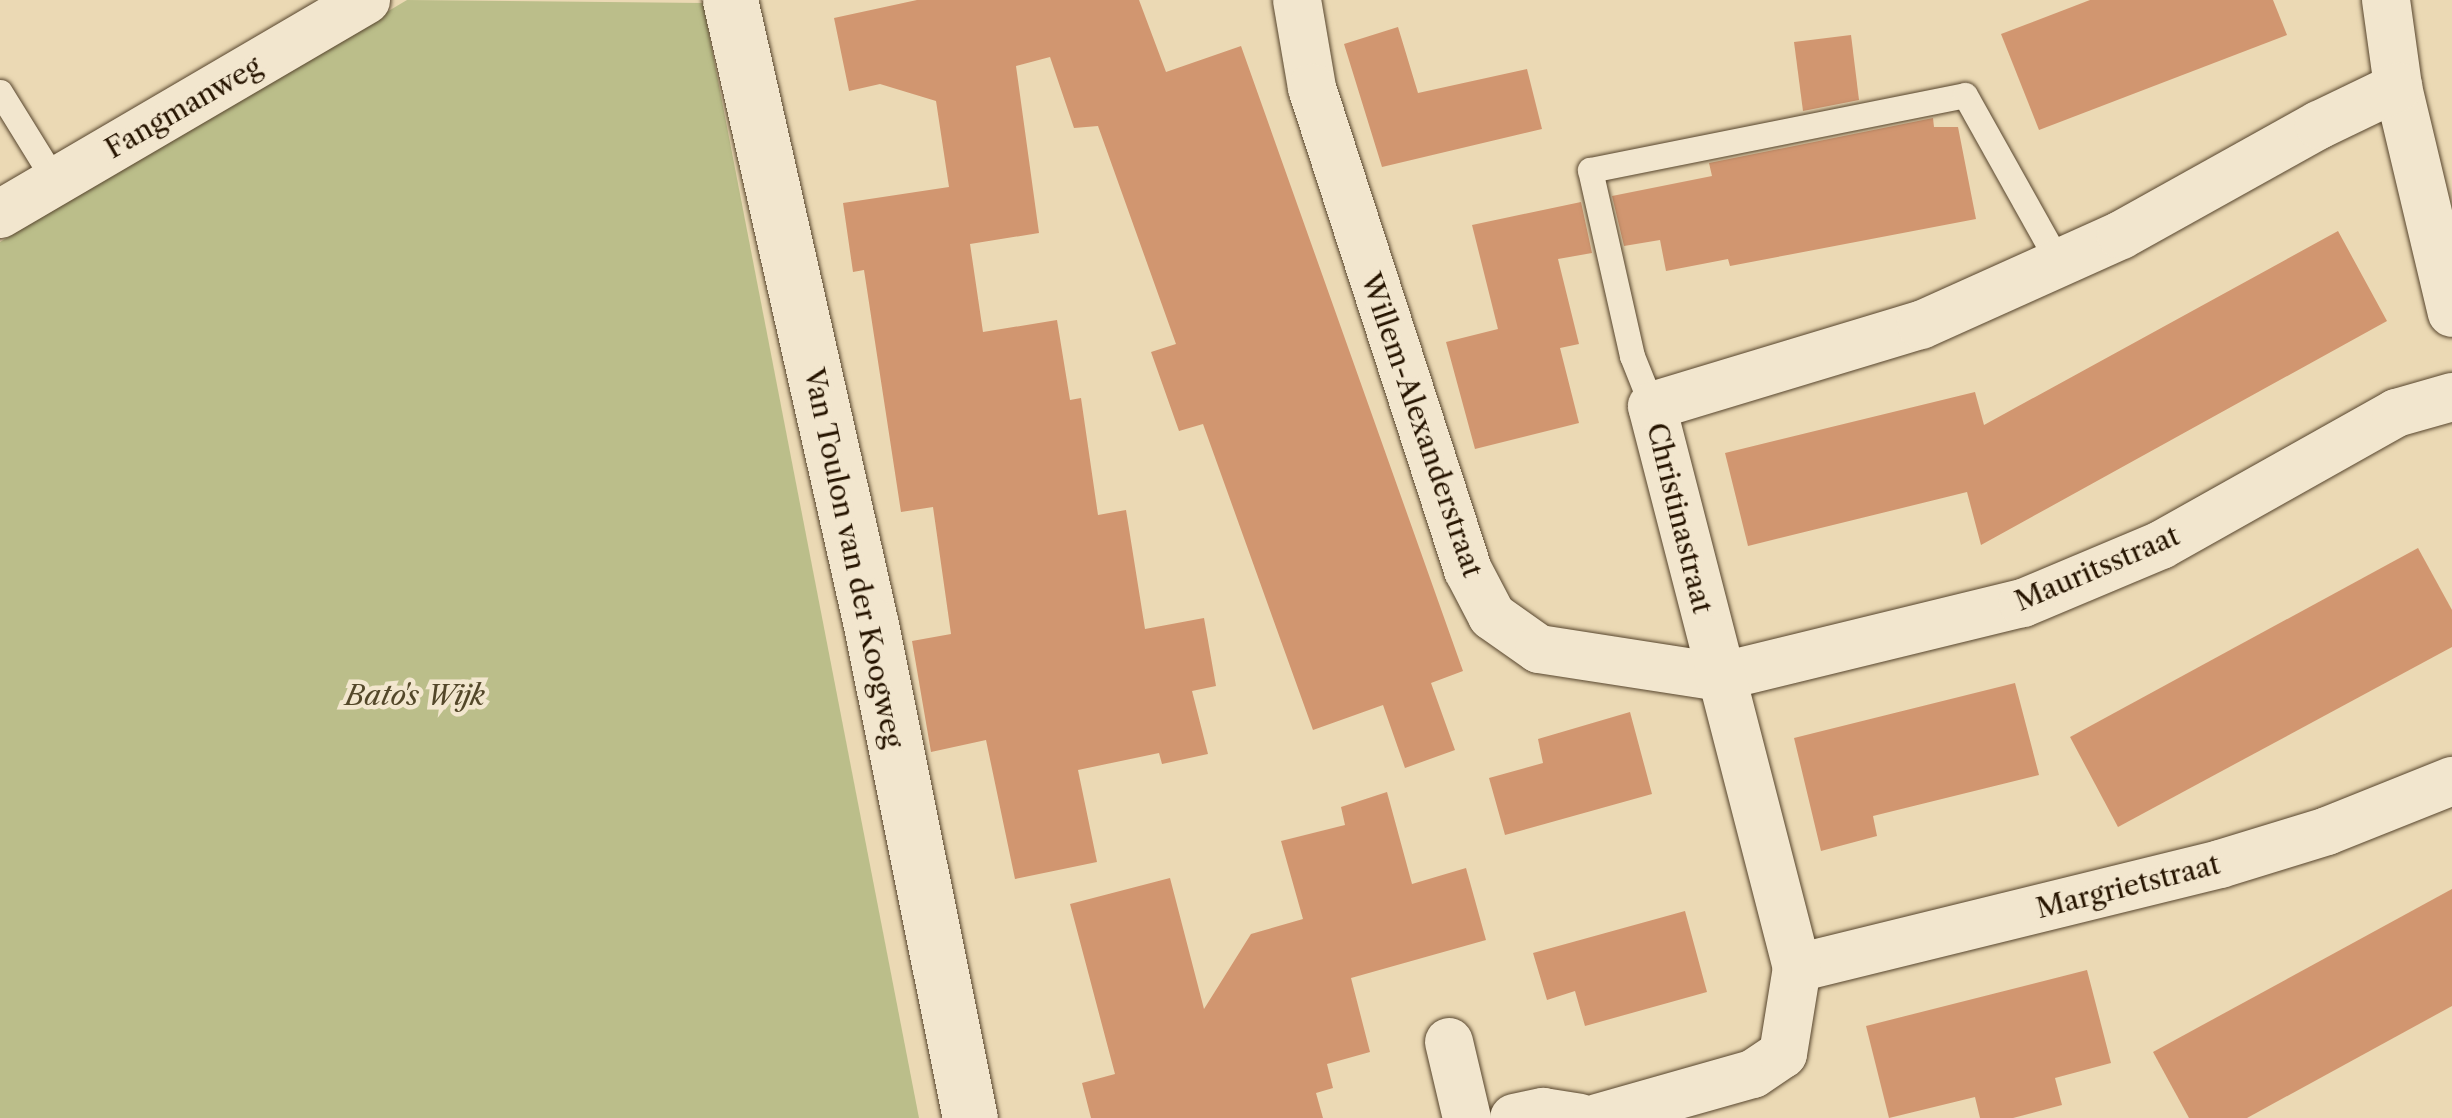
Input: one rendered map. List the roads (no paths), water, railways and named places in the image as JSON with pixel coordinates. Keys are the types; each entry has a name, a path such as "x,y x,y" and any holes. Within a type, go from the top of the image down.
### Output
{"street":[{"name":"Fangmanweg","path":"0,214 366,0"},
{"name":"Van Toulon van der Koogweg","path":"730,0 871,625 970,1118"},
{"name":"Willem-Alexanderstraat","path":"1297,0 1312,88 1356,232 1468,570 1492,616 1539,649 1719,678"},
{"path":"2386,0 2398,87 2435,171 2452,313"},
{"name":"Christinastraat","path":"1596,1118 1753,1074 1783,1054 1797,968 1719,678 1652,406 1921,325 2120,235 2319,125 2398,87"},
{"name":"Mauritsstraat","path":"1719,678 2023,603 2161,544 2396,413 2452,397"},
{"name":"Margrietstraat","path":"1797,968 2220,864 2327,831 2452,780"},
{"path":"1449,1042 1467,1118"},
{"path":"1514,1118 1543,1112 1580,1118"}],"lane":[{"path":"0,92 54,181"},
{"path":"1652,406 1632,356 1590,170 1966,95 2058,263"}],"park label":[{"name":"Bato's Wijk","path":"415,695"}]}
